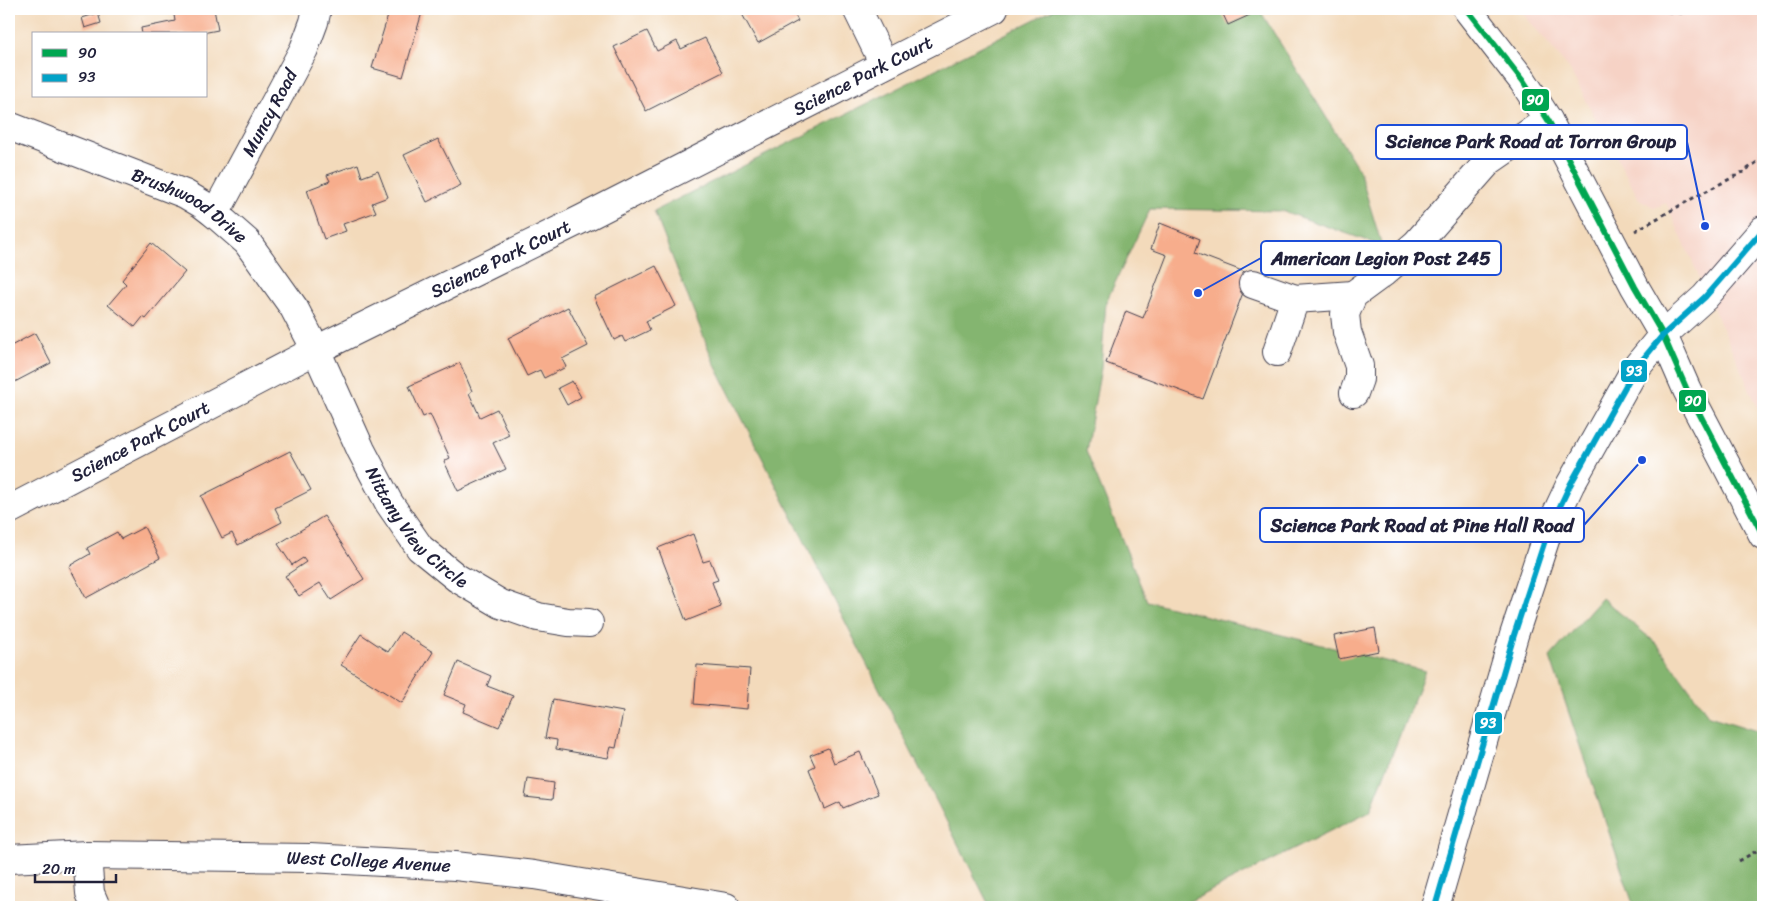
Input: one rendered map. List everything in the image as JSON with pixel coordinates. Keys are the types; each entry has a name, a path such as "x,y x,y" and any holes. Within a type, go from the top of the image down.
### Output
{"street":[{"name":"Muncy Road","path":"215,214 304,48 317,9"},
{"path":"857,9 884,64"},
{"name":"Science Park Court","path":"9,510 316,350 582,218 994,9"},
{"path":"1467,9 1523,81 1548,120 1635,287 1663,335 1688,390 1763,535"},
{"path":"1354,393 1359,379 1359,366 1346,332 1345,314 1353,295 1383,273 1417,243 1490,161 1548,120"},
{"name":"Brushwood Drive","path":"9,126 185,194 202,204 247,242 294,308 316,350"},
{"path":"1436,903 1508,652 1547,534 1570,485 1635,368 1663,335 1705,297 1763,230"},
{"path":"1252,284 1295,300 1353,295"},
{"path":"1276,352 1295,300"},
{"name":"Nittany View Circle","path":"316,350 361,450 389,503 420,548 457,578 501,604 538,617 589,623"},
{"path":"87,855 90,893 96,907"},
{"name":"West College Avenue","path":"9,858 87,855 310,858 455,866 534,875 726,907"}],"path":[{"path":"1613,243 1695,196 1744,172 1763,158"},
{"path":"1739,861 1763,847"}],"shaded area":[{"path":"1519,9 1763,9 1763,419 1666,203 1655,208 1639,199 1568,67"}],"green space":[{"path":"1055,9 1259,9 1359,170 1382,246 1283,211 1150,209 1106,302 1101,368 1086,451 1147,601 1425,671 1370,811 1178,907 990,907 714,363 654,211"},
{"path":"1602,598 1657,644 1709,716 1763,733 1763,907 1634,907 1550,657"}],"building":[{"path":"173,9 214,9 218,30 208,32 142,32 141,28 175,21"},
{"path":"390,9 423,9 403,77 372,68"},
{"path":"752,9 792,9 798,21 758,43 742,14"},
{"path":"1263,9 1228,25 1221,10"},
{"path":"1641,9 1683,9 1682,14"},
{"path":"98,13 101,23 85,28 82,18"},
{"path":"647,31 657,51 677,41 681,49 705,38 723,72 646,111 614,47"},
{"path":"438,139 461,185 427,202 404,155"},
{"path":"358,164 362,177 378,171 388,197 372,203 376,212 343,224 346,231 324,239 307,190 330,181 327,175"},
{"path":"1160,223 1200,239 1195,253 1250,274 1203,399 1106,363 1126,311 1143,318 1167,255 1151,249"},
{"path":"151,243 185,272 146,319 143,317 135,327 108,305 126,284 122,280"},
{"path":"656,266 676,306 646,321 650,330 625,342 622,336 614,340 594,297"},
{"path":"568,307 588,346 562,359 566,367 544,378 540,370 527,376 508,338"},
{"path":"35,333 51,363 9,385 9,347"},
{"path":"460,363 472,391 469,393 480,417 497,409 509,435 493,443 506,469 458,491 444,461 450,458 430,414 423,417 409,386"},
{"path":"572,381 581,397 567,405 558,388"},
{"path":"290,451 311,490 275,508 282,522 238,545 232,533 222,538 201,496"},
{"path":"324,516 364,579 331,600 320,583 299,596 285,576 306,562 303,558 292,565 278,544"},
{"path":"144,527 160,558 86,598 69,566 90,554 87,548 117,532 121,539"},
{"path":"693,534 703,562 710,560 718,580 712,582 721,607 686,621 658,548"},
{"path":"1375,628 1379,651 1339,659 1334,636"},
{"path":"401,632 433,652 402,703 341,665 361,634 388,652"},
{"path":"458,662 491,676 487,686 513,696 499,727 463,712 466,704 444,695"},
{"path":"697,665 750,669 747,709 694,704"},
{"path":"553,699 623,712 616,748 611,747 608,758 556,749 557,740 545,738"},
{"path":"828,748 834,763 860,752 878,794 843,808 840,802 825,809 809,769 815,766 810,755"},
{"path":"528,779 554,783 552,800 525,797"}],"transit line":[{"name":"90","path":"1467,9 1523,81 1548,120 1635,287 1663,335 1687,390 1763,535"},
{"name":"93","path":"1435,907 1514,635 1547,534 1570,485 1635,369 1663,335 1705,297 1763,230"}],"place":[{"name":"Science Park Road at Torron Group","path":"1705,226"},
{"name":"American Legion Post 245","path":"1198,293"},
{"name":"Science Park Road at Pine Hall Road","path":"1642,460"}]}
